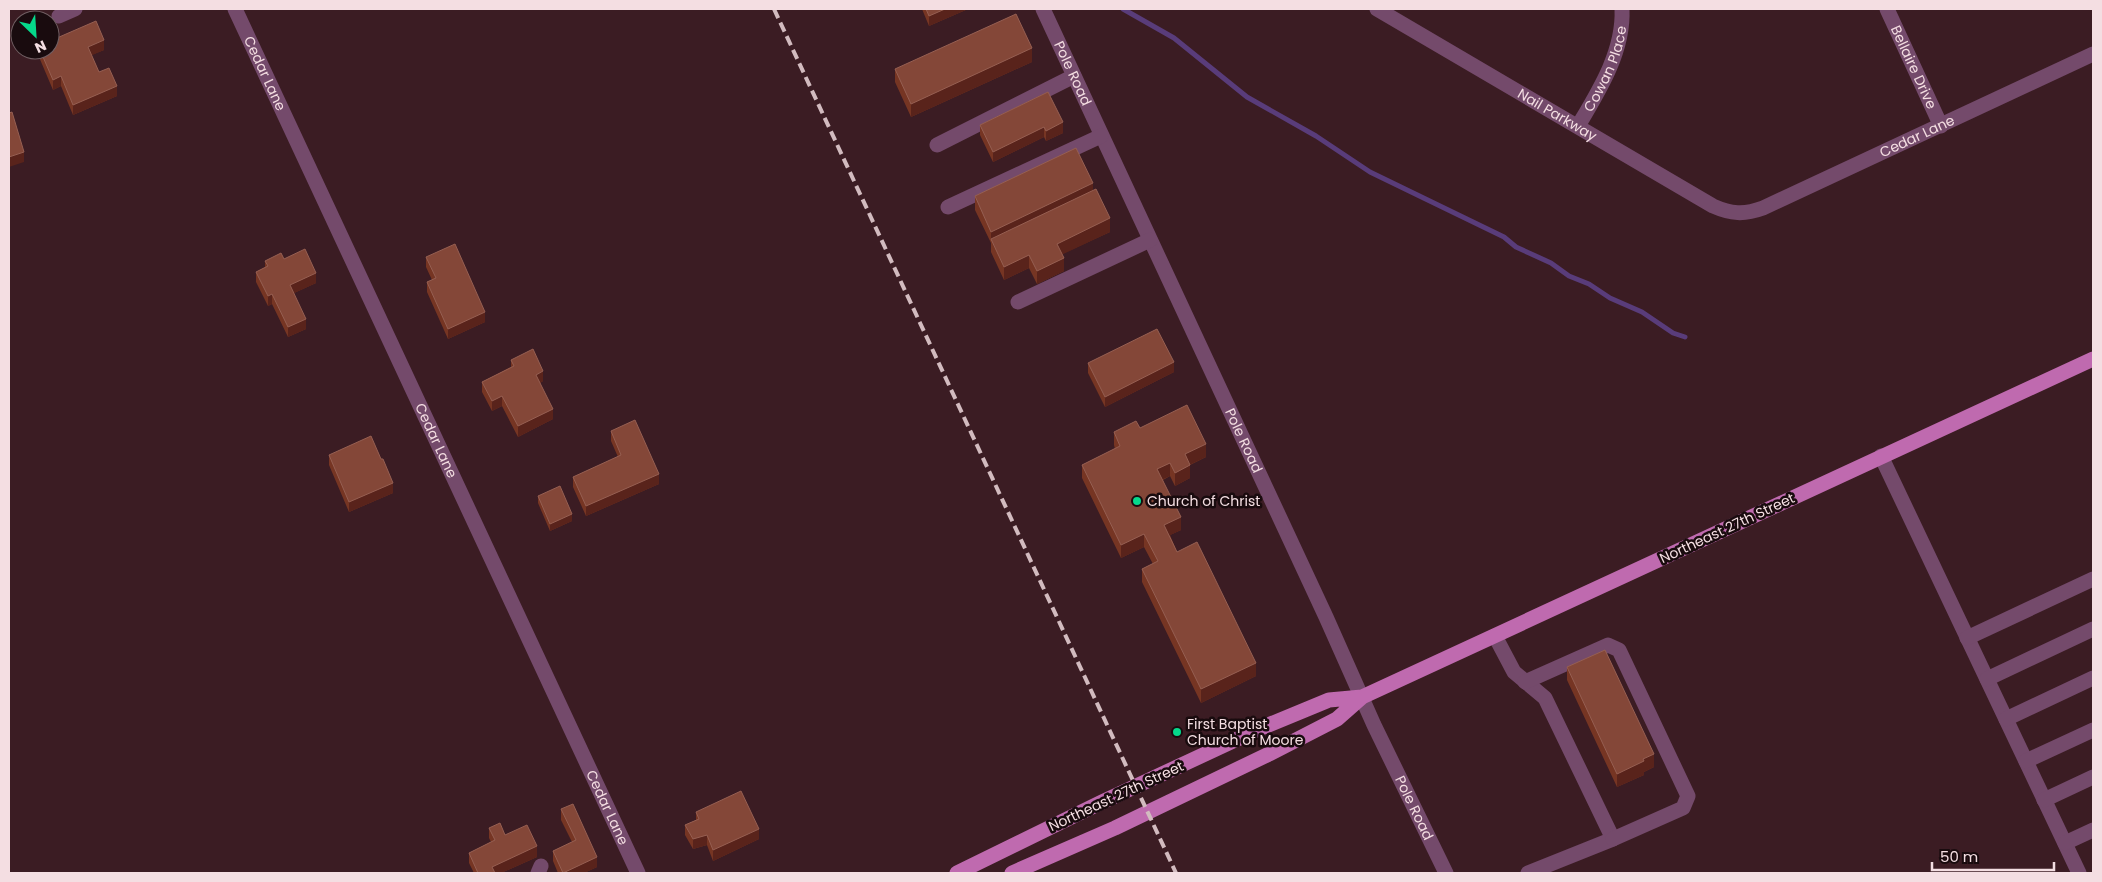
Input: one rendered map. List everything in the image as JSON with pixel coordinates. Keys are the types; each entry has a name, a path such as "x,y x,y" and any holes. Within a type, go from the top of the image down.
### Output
{"main road":[{"name":"Northeast 27th Street","path":"1012,873 1115,828 1269,754 1337,719 1362,697 2093,359"},
{"name":"Northeast 27th Street","path":"957,873 1110,798 1261,728 1329,700 1362,697"}],"street":[{"path":"60,16 76,9"},
{"name":"Cedar Lane","path":"235,9 638,873"},
{"name":"Pole Road","path":"1043,9 1362,697 1446,873"},
{"name":"Nail Parkway","path":"1377,9 1713,206 1731,213 1741,214"},
{"name":"Cowan Place","path":"1578,126 1608,72 1621,30 1622,9"},
{"name":"Bellaire Drive","path":"1887,9 1941,126"},
{"name":"Cedar Lane","path":"1741,214 1763,208 2093,54"},
{"path":"937,145 1074,76"},
{"path":"948,207 1102,136"},
{"path":"1018,302 1150,240"},
{"path":"1881,456 2079,873"},
{"path":"1967,638 2093,579"},
{"path":"1987,680 2093,629"},
{"path":"1495,636 1514,672 1545,698 1613,839"},
{"path":"1525,682 1608,645 1619,650 1688,796 1684,808 1528,873"},
{"path":"2006,719 2093,678"},
{"path":"2026,761 2093,730"},
{"path":"2044,800 2093,777"},
{"path":"2064,843 2093,830"}],"building":[{"path":"926,9 945,9 929,16"},
{"path":"1016,14 1032,48 911,104 895,69"},
{"path":"96,21 104,40 88,47 99,72 109,68 117,86 73,105 61,76 53,80 44,60 60,60 60,37"},
{"path":"1048,92 1063,122 1046,131 1044,127 993,152 980,125"},
{"path":"12,112 24,152 9,157 9,113"},
{"path":"1076,148 1093,183 991,232 975,196"},
{"path":"1096,189 1110,218 1057,244 1064,258 1037,271 1029,255 1004,267 991,239"},
{"path":"455,244 485,312 448,329 427,282 436,278 426,257"},
{"path":"305,249 316,273 290,285 306,319 288,327 272,294 268,296 256,272 268,266 265,261 281,253 284,259"},
{"path":"1157,329 1174,362 1105,397 1088,363"},
{"path":"533,349 543,371 536,375 553,409 518,426 502,396 492,401 482,382 514,366 511,360"},
{"path":"1187,405 1206,444 1185,454 1190,465 1175,473 1170,463 1157,469 1181,517 1164,525 1177,552 1197,542 1256,663 1201,689 1142,569 1158,561 1144,534 1121,545 1082,465 1120,446 1114,432 1136,421 1140,428"},
{"path":"635,420 659,474 586,506 573,477 621,455 611,431"},
{"path":"371,436 393,483 349,502 329,455"},
{"path":"560,486 572,514 550,524 538,496"},
{"path":"1605,650 1654,754 1617,774 1567,667"},
{"path":"741,791 759,829 713,850 707,835 693,839 685,825 699,819 696,812"},
{"path":"573,804 597,857 563,873 553,851 576,840 561,809"},
{"path":"500,823 505,835 527,825 537,846 492,867 495,873 478,873 469,853 495,840 489,828"}],"waterway":[{"path":"1123,9 1174,38 1247,97 1316,136 1370,172 1504,237 1516,247 1551,263 1569,276 1589,284 1610,298 1642,312 1673,333 1685,337"}],"railway":[{"path":"774,9 1176,873"}],"place":[{"name":"Church of Christ","path":"1137,501"},
{"name":"First Baptist Church of Moore","path":"1177,732"}]}
